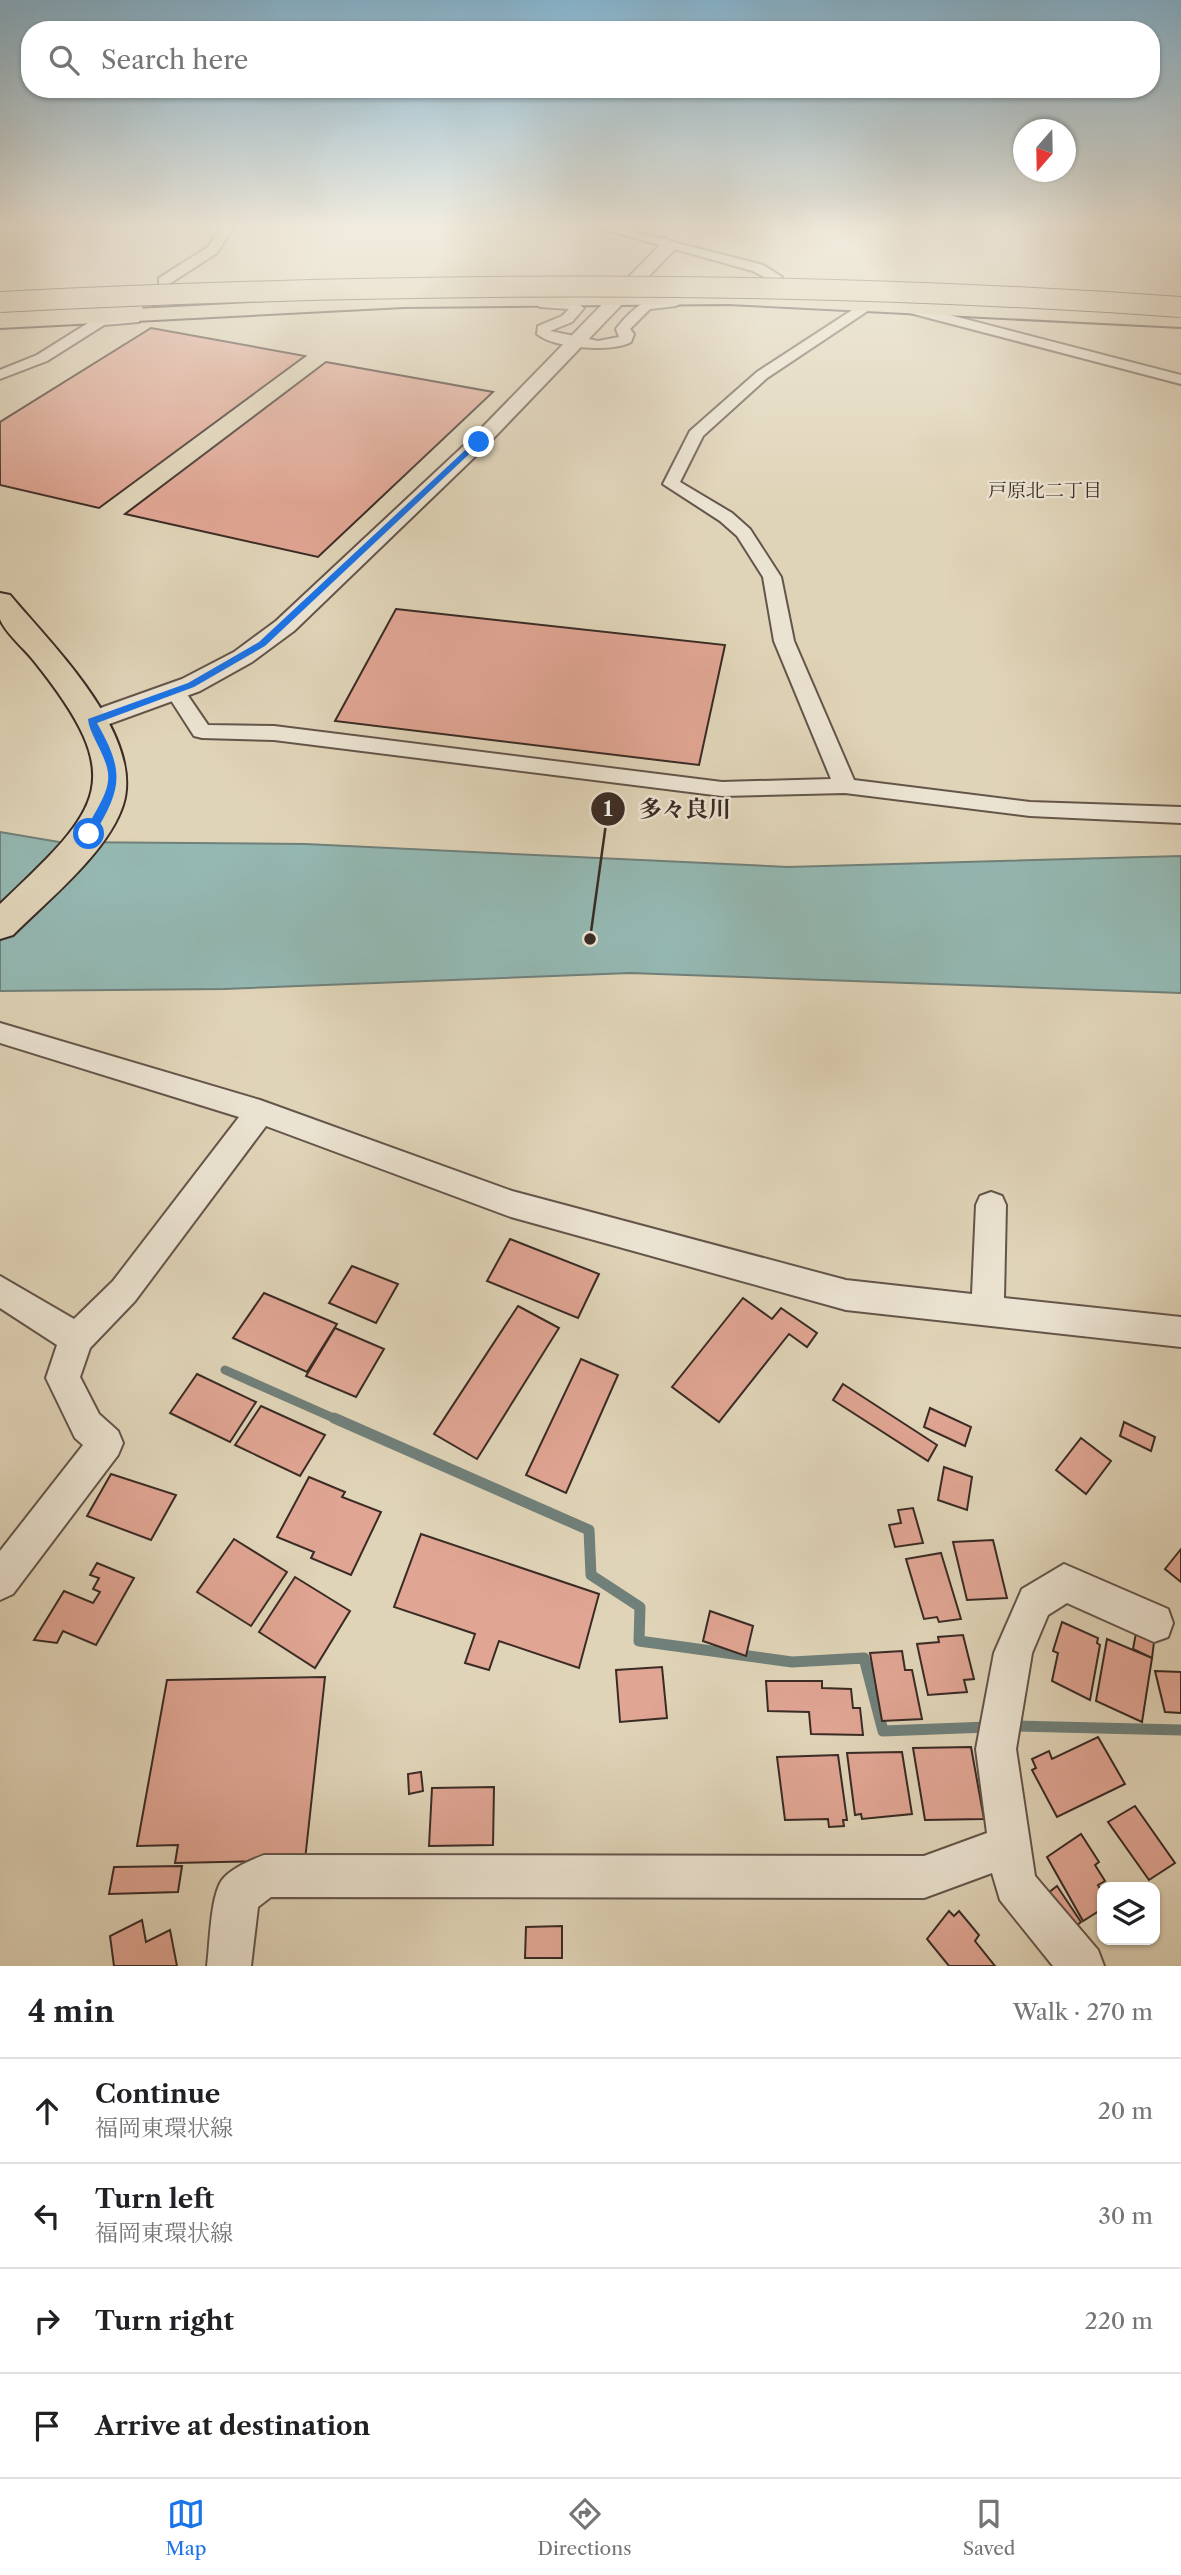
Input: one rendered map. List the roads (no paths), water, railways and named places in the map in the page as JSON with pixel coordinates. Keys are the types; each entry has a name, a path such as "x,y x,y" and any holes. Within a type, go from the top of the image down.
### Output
{"main road":[{"path":"0,321 25,320"},
{"path":"1159,320 1181,321"},
{"path":"0,601 78,699 104,743 114,779 107,805 89,834 0,926"}],"street":[{"path":"0,375 52,353 102,321 120,320"},
{"path":"564,320 543,329 544,334 575,341 618,344 626,339 624,329 630,320"},
{"path":"91,721 175,691 243,657 285,626 479,442 595,320"},
{"path":"845,786 784,641 772,577 744,533 726,517 671,484 696,434 762,375 847,320"},
{"path":"957,320 1181,380"},
{"path":"175,691 202,731 274,733 722,789 845,786 1030,809 1181,815"},
{"path":"0,1033 260,1112 511,1204 846,1295 1181,1332"},
{"path":"0,1581 106,1443 88,1426 63,1378 76,1339 124,1291 260,1112"},
{"path":"988,1311 990,1205"},
{"path":"0,1290 76,1339"},
{"path":"1082,1966 1015,1885 996,1749 1013,1653 1035,1602 1064,1583 1154,1623"},
{"path":"229,1966 238,1895 264,1876 924,1877 1009,1846"}],"water":[{"path":"0,832 59,842 305,844 788,867 1181,856 1181,993 630,973 224,989 0,991"}],"waterway":[{"path":"225,1370 338,1420"},
{"path":"334,1418 589,1530 591,1575 640,1607 639,1641 792,1662 864,1658 883,1731 988,1727"},
{"path":"1011,1726 1181,1730"}],"place":[{"name":"多々良川","path":"590,939"}],"district":[{"name":"戸原北二丁目","path":"1045,490"}]}
